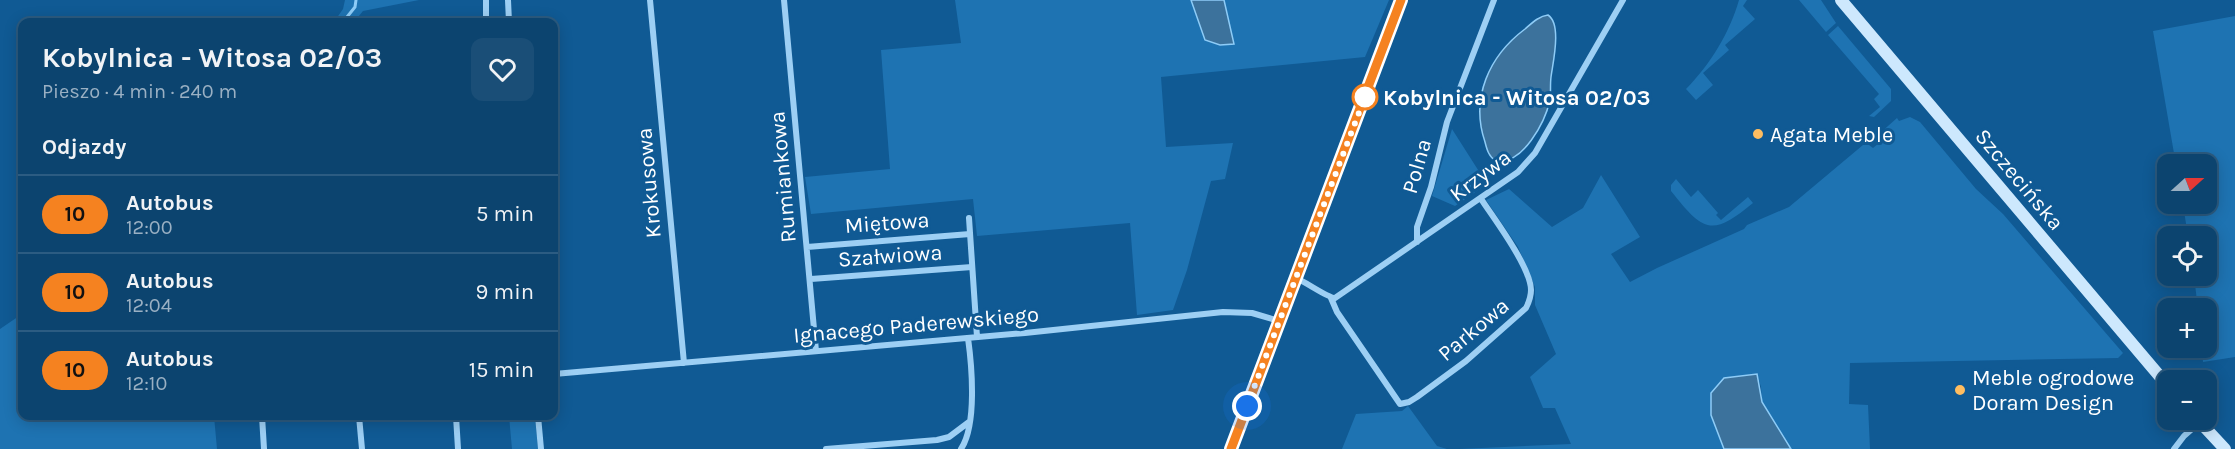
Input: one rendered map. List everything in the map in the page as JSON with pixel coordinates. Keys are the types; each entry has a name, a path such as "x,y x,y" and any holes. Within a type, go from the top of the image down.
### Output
{"main road":[{"name":"Szczecińska","path":"1841,0 2157,373"},
{"path":"2207,430 2225,449"}],"street":[{"path":"486,0 486,18"},
{"path":"508,0 509,18"},
{"name":"Krokusowa","path":"650,0 684,363"},
{"name":"Rumiankowa","path":"784,0 816,351"},
{"path":"1231,449 1401,0"},
{"name":"Polna","path":"1417,242 1417,227 1431,187 1447,122 1494,0"},
{"name":"Krzywa","path":"1331,298 1339,296 1518,171 1535,153 1623,0"},
{"name":"Parkowa","path":"1331,298 1337,312 1400,404 1417,397 1466,361 1526,308 1530,300 1532,287 1515,250 1481,199"},
{"path":"969,218 977,337"},
{"name":"Miętowa","path":"807,247 970,234"},
{"name":"Szałwiowa","path":"810,279 972,267"},
{"path":"1296,278 1312,285 1331,298"},
{"name":"Ignacego Paderewskiego","path":"558,374 968,338 1223,312 1252,313 1279,321"},
{"path":"960,449 969,422 972,382 968,338"},
{"path":"262,420 264,449"},
{"path":"359,420 362,449"},
{"path":"456,420 458,449"},
{"path":"538,420 541,449"},
{"path":"826,449 937,440 949,437 969,422"},
{"path":"2174,449 2190,430"}],"shaded area":[{"path":"345,0 419,0 363,11 357,18 337,18 343,9"},
{"path":"955,0 1389,0 1365,57 1161,77 1166,147 1233,143 1225,179 1211,181 1187,270 1173,310 1137,315 1130,223 977,236 973,199 811,214 805,177 890,169 881,50 961,43"},
{"path":"1191,0 1224,0 1234,44 1220,45 1205,40"},
{"path":"1739,0 1747,0 1743,6 1755,19 1725,45 1729,50 1703,73 1713,85 1696,100 1686,89 1718,48"},
{"path":"1799,0 1821,0 1836,23 1826,32"},
{"path":"1548,15 1555,26 1556,35 1550,100 1547,109 1538,130 1524,149 1506,160 1496,161 1488,150 1481,126 1480,110 1486,79 1501,52 1512,40 1536,20"},
{"path":"2235,16 2235,357 2203,362 2203,358 2217,358 2217,298 2197,298 2195,286 2217,286 2217,226 2186,226 2185,214 2217,214 2217,154 2174,154 2153,31"},
{"path":"1838,26 1891,89 1891,101 1874,117 1869,116 1880,107 1874,99 1879,94 1828,35"},
{"path":"1910,117 1920,122 1976,189 2003,214 2123,353 2118,358 1850,363 1849,404 1868,405 1870,449 1791,449 1762,402 1757,374 1724,378 1711,415 1724,449 1459,449 1571,444 1555,408 1543,408 1530,377 1556,354 1535,305 1535,287 1518,247 1486,200 1509,189 1552,227 1583,208 1601,175 1640,237 1611,254 1630,282 1789,207 1863,145 1873,148 1879,143 1879,134 1897,118 1899,121"},
{"path":"1452,129 1487,184 1455,206 1432,196"},
{"path":"1676,179 1691,197 1698,190 1718,213 1716,215 1721,220 1748,197 1753,203 1727,222 1708,225 1691,215 1671,191 1671,185"},
{"path":"18,317 18,420 214,420 217,449 0,449 0,329"},
{"path":"1757,374 1762,402 1791,449 1724,449 1711,415 1711,393 1724,378"},
{"path":"1408,406 1437,446 1447,449 1342,449 1356,414 1402,411"},
{"path":"509,420 535,420 538,449 512,449"}],"waterway":[{"path":"346,18 355,7 356,0"}],"bus line":[{"name":"10","path":"1231,449 1401,0"}],"place":[{"name":"Kobylnica - Witosa 02/03","path":"1365,97"},
{"name":"Agata Meble","path":"1758,134"},
{"name":"Meble ogrodowe Doram Design","path":"1960,390"}],"route":[{"path":"1247,406 1368,89 1365,97"}]}
